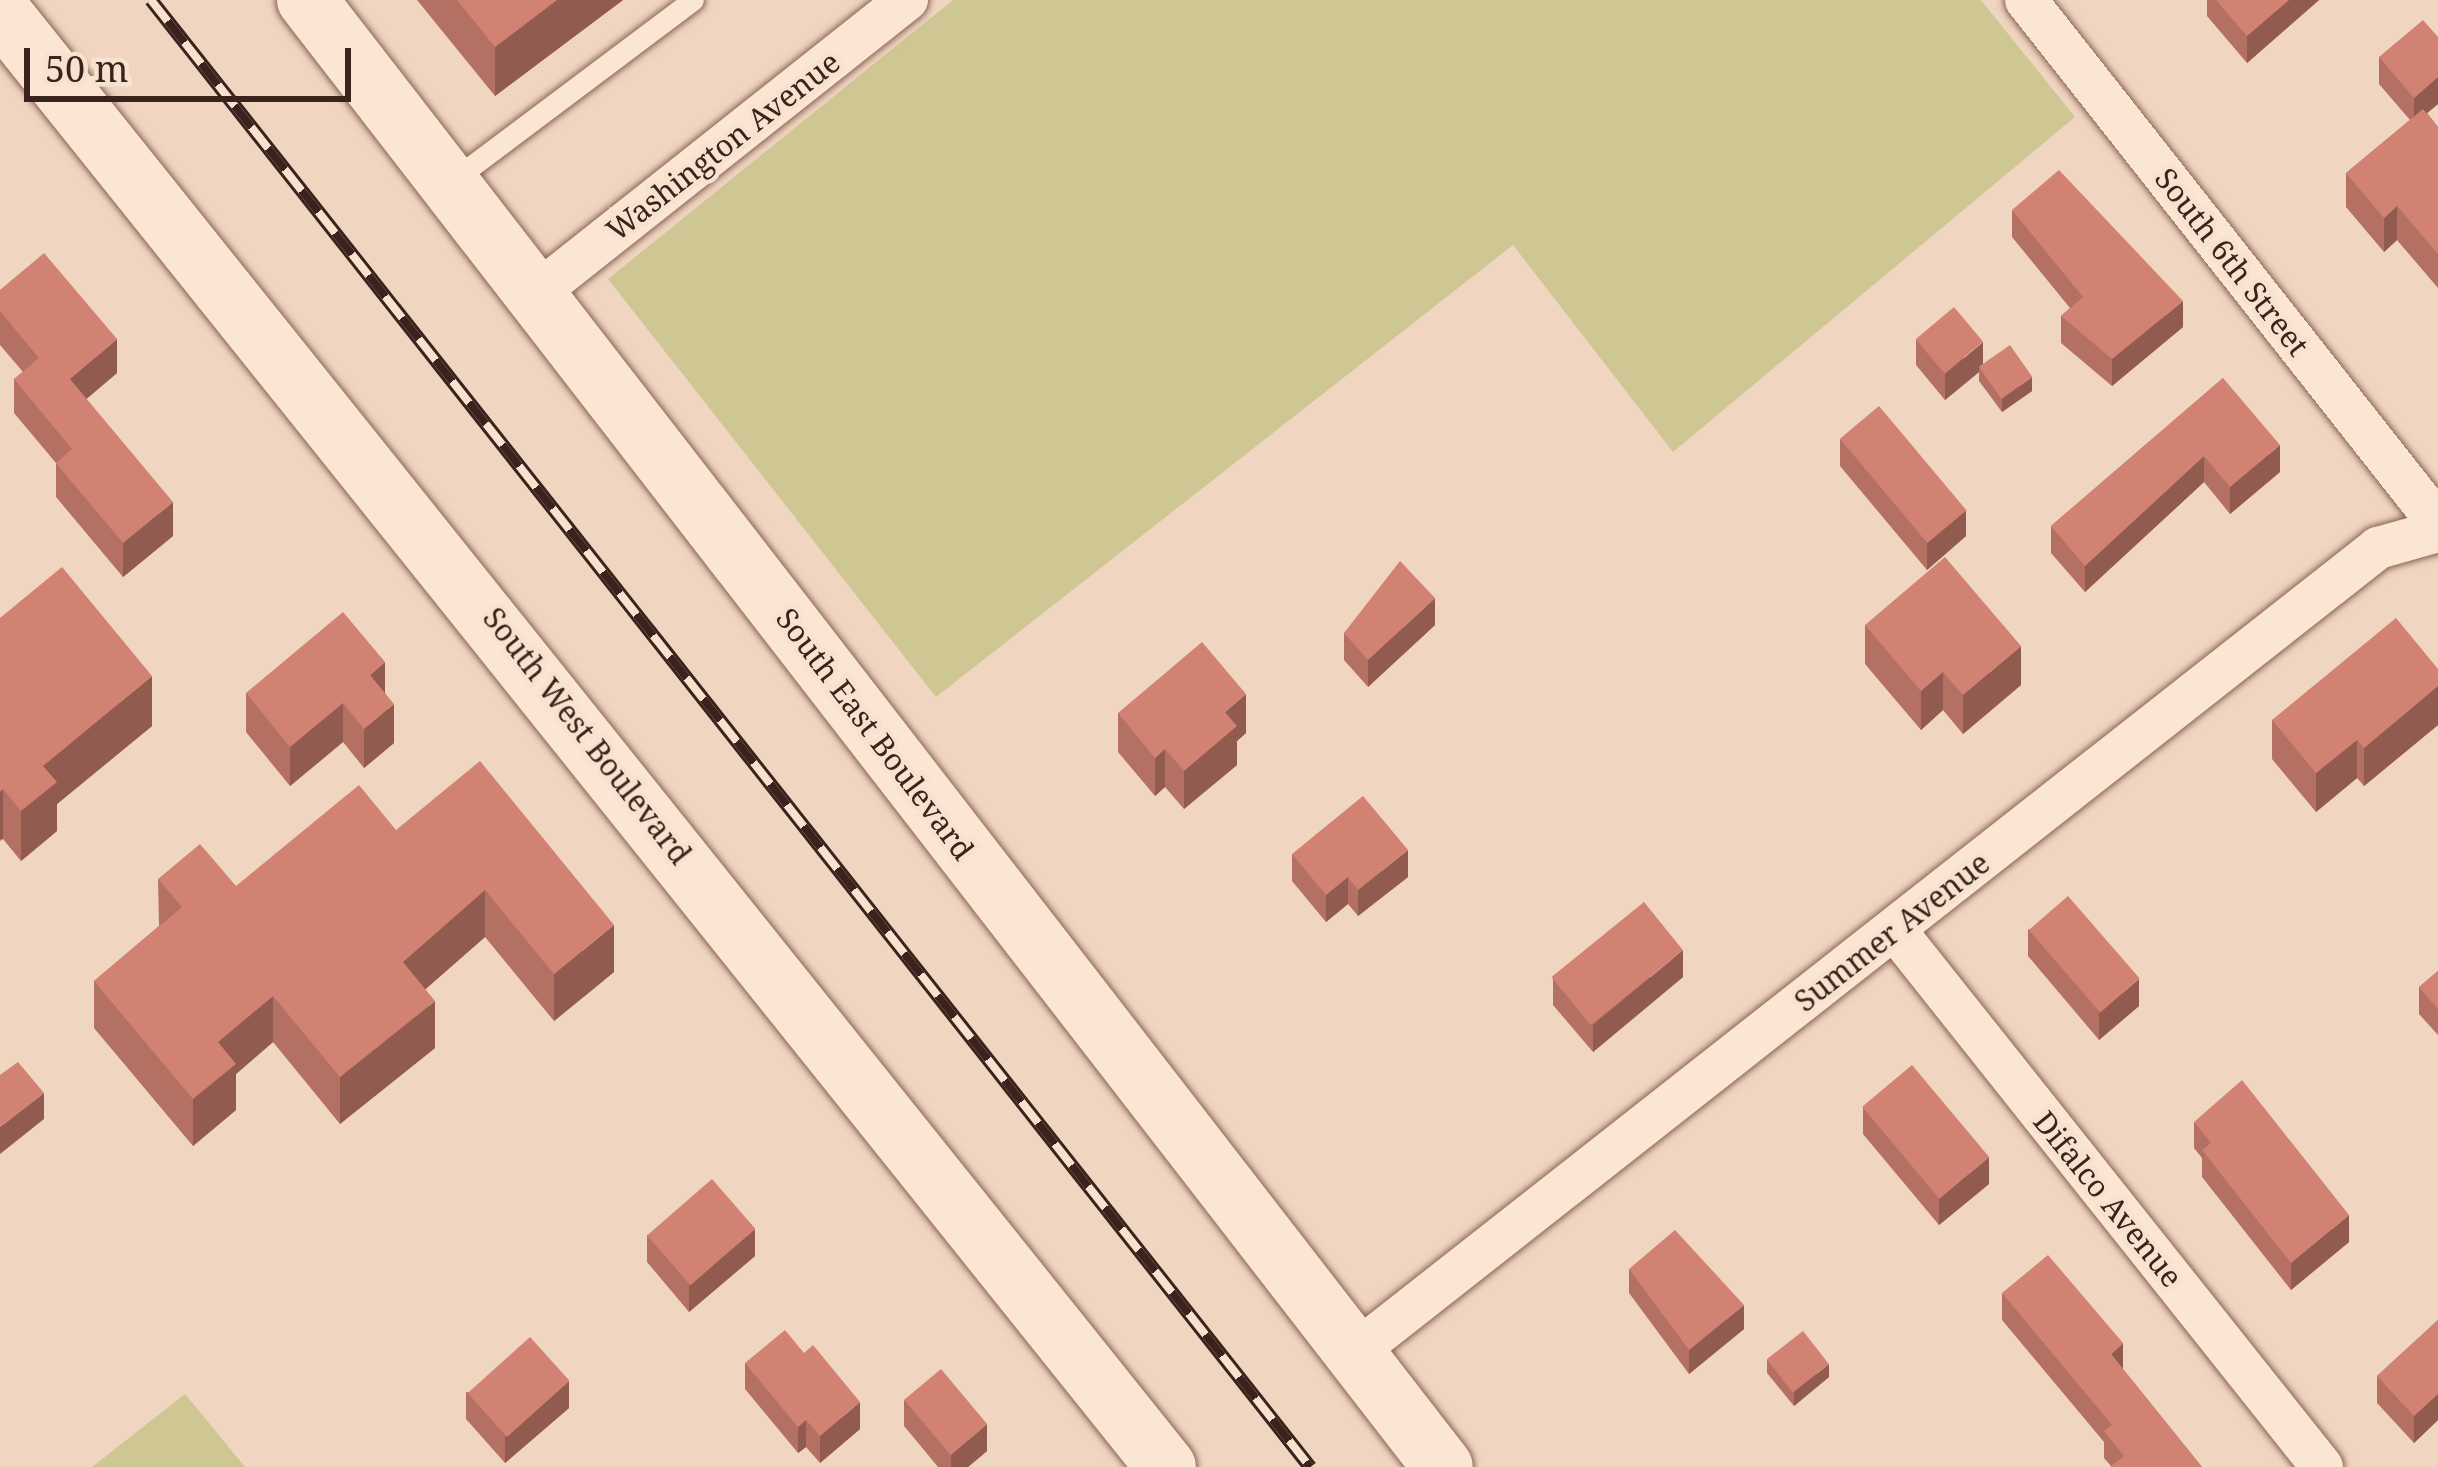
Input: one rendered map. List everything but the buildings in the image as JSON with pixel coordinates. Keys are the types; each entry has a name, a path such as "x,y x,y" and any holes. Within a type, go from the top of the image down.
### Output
{"main road":[{"name":"South East Boulevard","path":"307,0 453,180 1443,1467"},
{"name":"South West Boulevard","path":"0,11 1166,1467"}],"street":[{"name":"Washington Avenue","path":"538,292 907,0"},
{"name":"South 6th Street","path":"2026,0 2438,527"},
{"name":"Summer Avenue","path":"1354,1353 2378,548 2438,527"},
{"name":"Difalco Avenue","path":"1894,930 2322,1467"}],"lane":[{"path":"453,180 693,0"}],"shaded area":[{"path":"953,0 1981,0 2075,117 1673,452 1513,245 936,697 608,279"},
{"path":"185,1394 245,1467 92,1467"}],"railway":[{"path":"151,0 1310,1467"}]}
